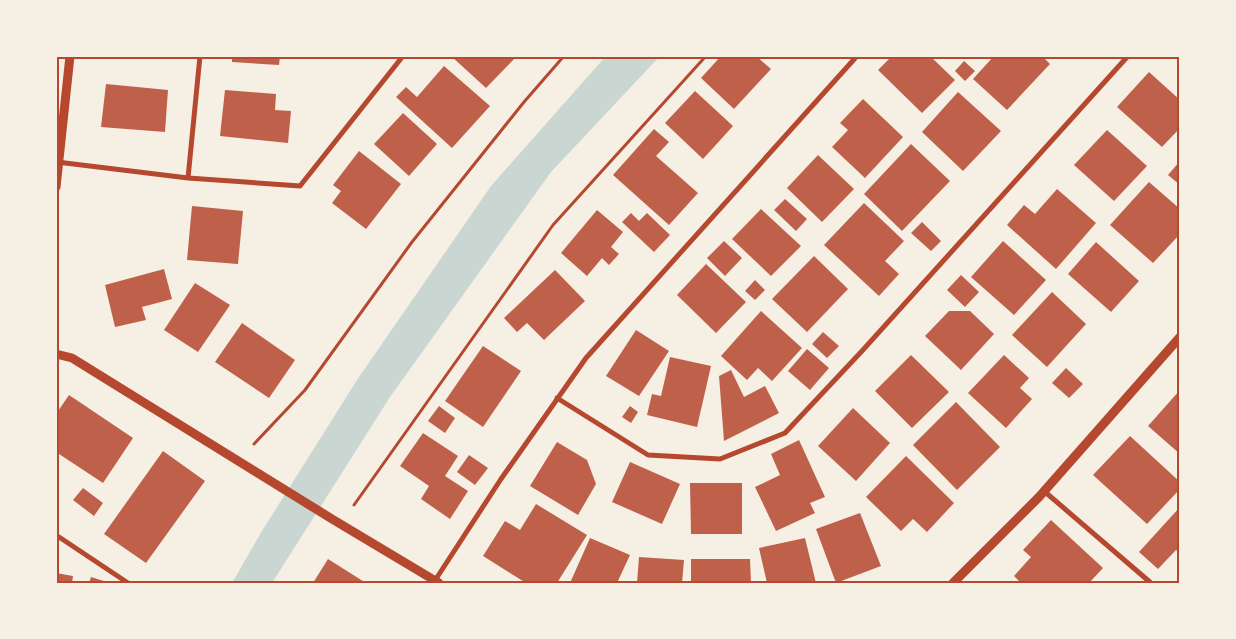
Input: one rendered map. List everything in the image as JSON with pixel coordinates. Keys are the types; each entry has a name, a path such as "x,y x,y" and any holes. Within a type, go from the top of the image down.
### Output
{"street":[{"path":"56,187 70,56"},
{"path":"188,178 200,56"},
{"path":"58,162 188,178 300,186 403,56"},
{"path":"56,354 72,358 436,582 501,479 586,358 858,56"},
{"path":"557,398 648,455 720,459 785,433 869,344 1128,56"},
{"path":"953,583 1039,497 1180,337"},
{"path":"1044,491 1151,583"},
{"path":"56,536 128,583"}],"path":[{"path":"238,460 305,390 412,242 524,102 564,56"},
{"path":"341,524 553,225 706,56"}],"shaded area":[{"path":"606,56 660,56 551,172 390,397 272,583 232,583 262,531 357,380 491,186"}],"building":[{"path":"232,56 280,56 279,65 232,62"},
{"path":"451,56 514,56 515,58 486,88"},
{"path":"721,56 756,56 771,69 734,109 701,78"},
{"path":"892,56 930,56 955,80 922,113 878,70"},
{"path":"994,56 1029,56 1032,59 1035,56 1042,56 1050,64 1007,110 973,79"},
{"path":"964,61 975,71 965,81 955,71"},
{"path":"444,66 490,106 452,148 396,97 406,87 417,97"},
{"path":"1149,72 1180,100 1180,128 1162,147 1117,107"},
{"path":"106,84 168,90 165,132 101,127"},
{"path":"225,90 276,94 275,110 291,111 288,143 220,136"},
{"path":"695,91 733,126 703,159 665,123"},
{"path":"958,92 1001,131 963,171 922,132"},
{"path":"863,99 903,137 865,178 832,147 848,130 840,123"},
{"path":"403,113 437,144 409,176 374,144"},
{"path":"654,129 669,142 656,156 698,193 669,225 613,175"},
{"path":"1107,130 1147,166 1114,201 1074,165"},
{"path":"911,144 950,181 902,231 864,194"},
{"path":"359,151 401,184 366,229 332,203 341,191 333,185"},
{"path":"818,155 854,189 822,222 787,188"},
{"path":"1180,161 1180,185 1168,175"},
{"path":"1149,182 1180,209 1180,234 1153,263 1110,225"},
{"path":"1057,189 1096,223 1056,269 1007,225 1024,205 1035,214"},
{"path":"785,199 807,219 796,231 774,210"},
{"path":"864,203 904,241 885,261 899,274 879,296 824,245"},
{"path":"192,206 243,211 238,264 187,260"},
{"path":"761,209 801,246 771,276 732,239"},
{"path":"597,210 623,232 611,247 619,254 609,265 602,258 587,276 561,253"},
{"path":"631,213 639,221 647,213 670,235 654,252 622,222"},
{"path":"922,222 941,241 931,251 911,233"},
{"path":"724,241 742,258 725,276 707,258"},
{"path":"1003,241 1046,280 1014,315 971,277"},
{"path":"1096,242 1139,281 1111,312 1068,274"},
{"path":"814,256 848,289 807,332 772,299"},
{"path":"706,264 746,302 716,333 677,295"},
{"path":"164,269 172,299 142,307 146,320 115,327 105,285"},
{"path":"555,270 585,301 544,340 527,323 517,332 504,318"},
{"path":"961,275 979,292 965,307 947,290"},
{"path":"755,280 765,290 755,300 745,291"},
{"path":"195,283 230,305 198,352 164,330"},
{"path":"1052,292 1086,324 1047,367 1012,335"},
{"path":"761,311 802,348 772,381 758,368 747,380 721,356"},
{"path":"949,311 970,311 994,334 961,370 925,336"},
{"path":"242,323 295,360 269,398 215,362"},
{"path":"636,330 669,351 639,396 606,376"},
{"path":"823,332 839,346 827,358 812,344"},
{"path":"483,346 521,371 483,427 445,401"},
{"path":"807,349 829,368 810,390 788,371"},
{"path":"911,355 949,392 912,428 875,391"},
{"path":"1004,355 1029,378 1020,388 1032,399 1006,428 968,393"},
{"path":"670,357 711,366 697,427 647,415 652,394 661,396"},
{"path":"1066,368 1083,384 1069,398 1052,383"},
{"path":"731,370 744,397 765,386 779,413 724,441 719,376"},
{"path":"1180,390 1180,454 1148,426"},
{"path":"69,395 133,438 103,483 56,452 56,414"},
{"path":"956,402 1000,447 957,490 913,445"},
{"path":"439,406 455,418 445,433 428,421"},
{"path":"630,406 638,412 631,423 622,417"},
{"path":"853,408 890,443 856,481 818,446"},
{"path":"423,433 458,456 445,476 468,491 450,519 421,499 429,486 400,466"},
{"path":"1130,436 1180,482 1180,489 1147,524 1093,475"},
{"path":"799,440 825,497 810,503 815,513 776,531 755,487 780,475 771,454"},
{"path":"557,442 587,460 596,484 578,515 530,486"},
{"path":"163,451 205,481 146,563 104,534"},
{"path":"469,455 488,468 475,485 457,472"},
{"path":"906,456 954,503 927,532 913,519 901,531 866,497"},
{"path":"630,462 680,484 662,524 612,502"},
{"path":"690,483 742,483 742,534 691,534"},
{"path":"83,488 103,503 94,516 73,500"},
{"path":"536,504 587,535 557,583 526,583 483,556 505,521 520,530"},
{"path":"1180,507 1180,553 1176,550 1158,569 1139,552"},
{"path":"860,513 881,566 836,583 816,529"},
{"path":"1051,520 1103,568 1089,583 1021,583 1014,576 1031,557 1023,550"},
{"path":"590,538 630,555 617,583 570,583"},
{"path":"805,538 816,583 767,583 759,548"},
{"path":"639,557 684,560 682,583 637,583"},
{"path":"328,559 366,583 313,583"},
{"path":"691,559 750,559 751,583 691,583"},
{"path":"56,573 73,576 72,583 56,583"},
{"path":"91,577 107,582 107,583 89,583"}]}
